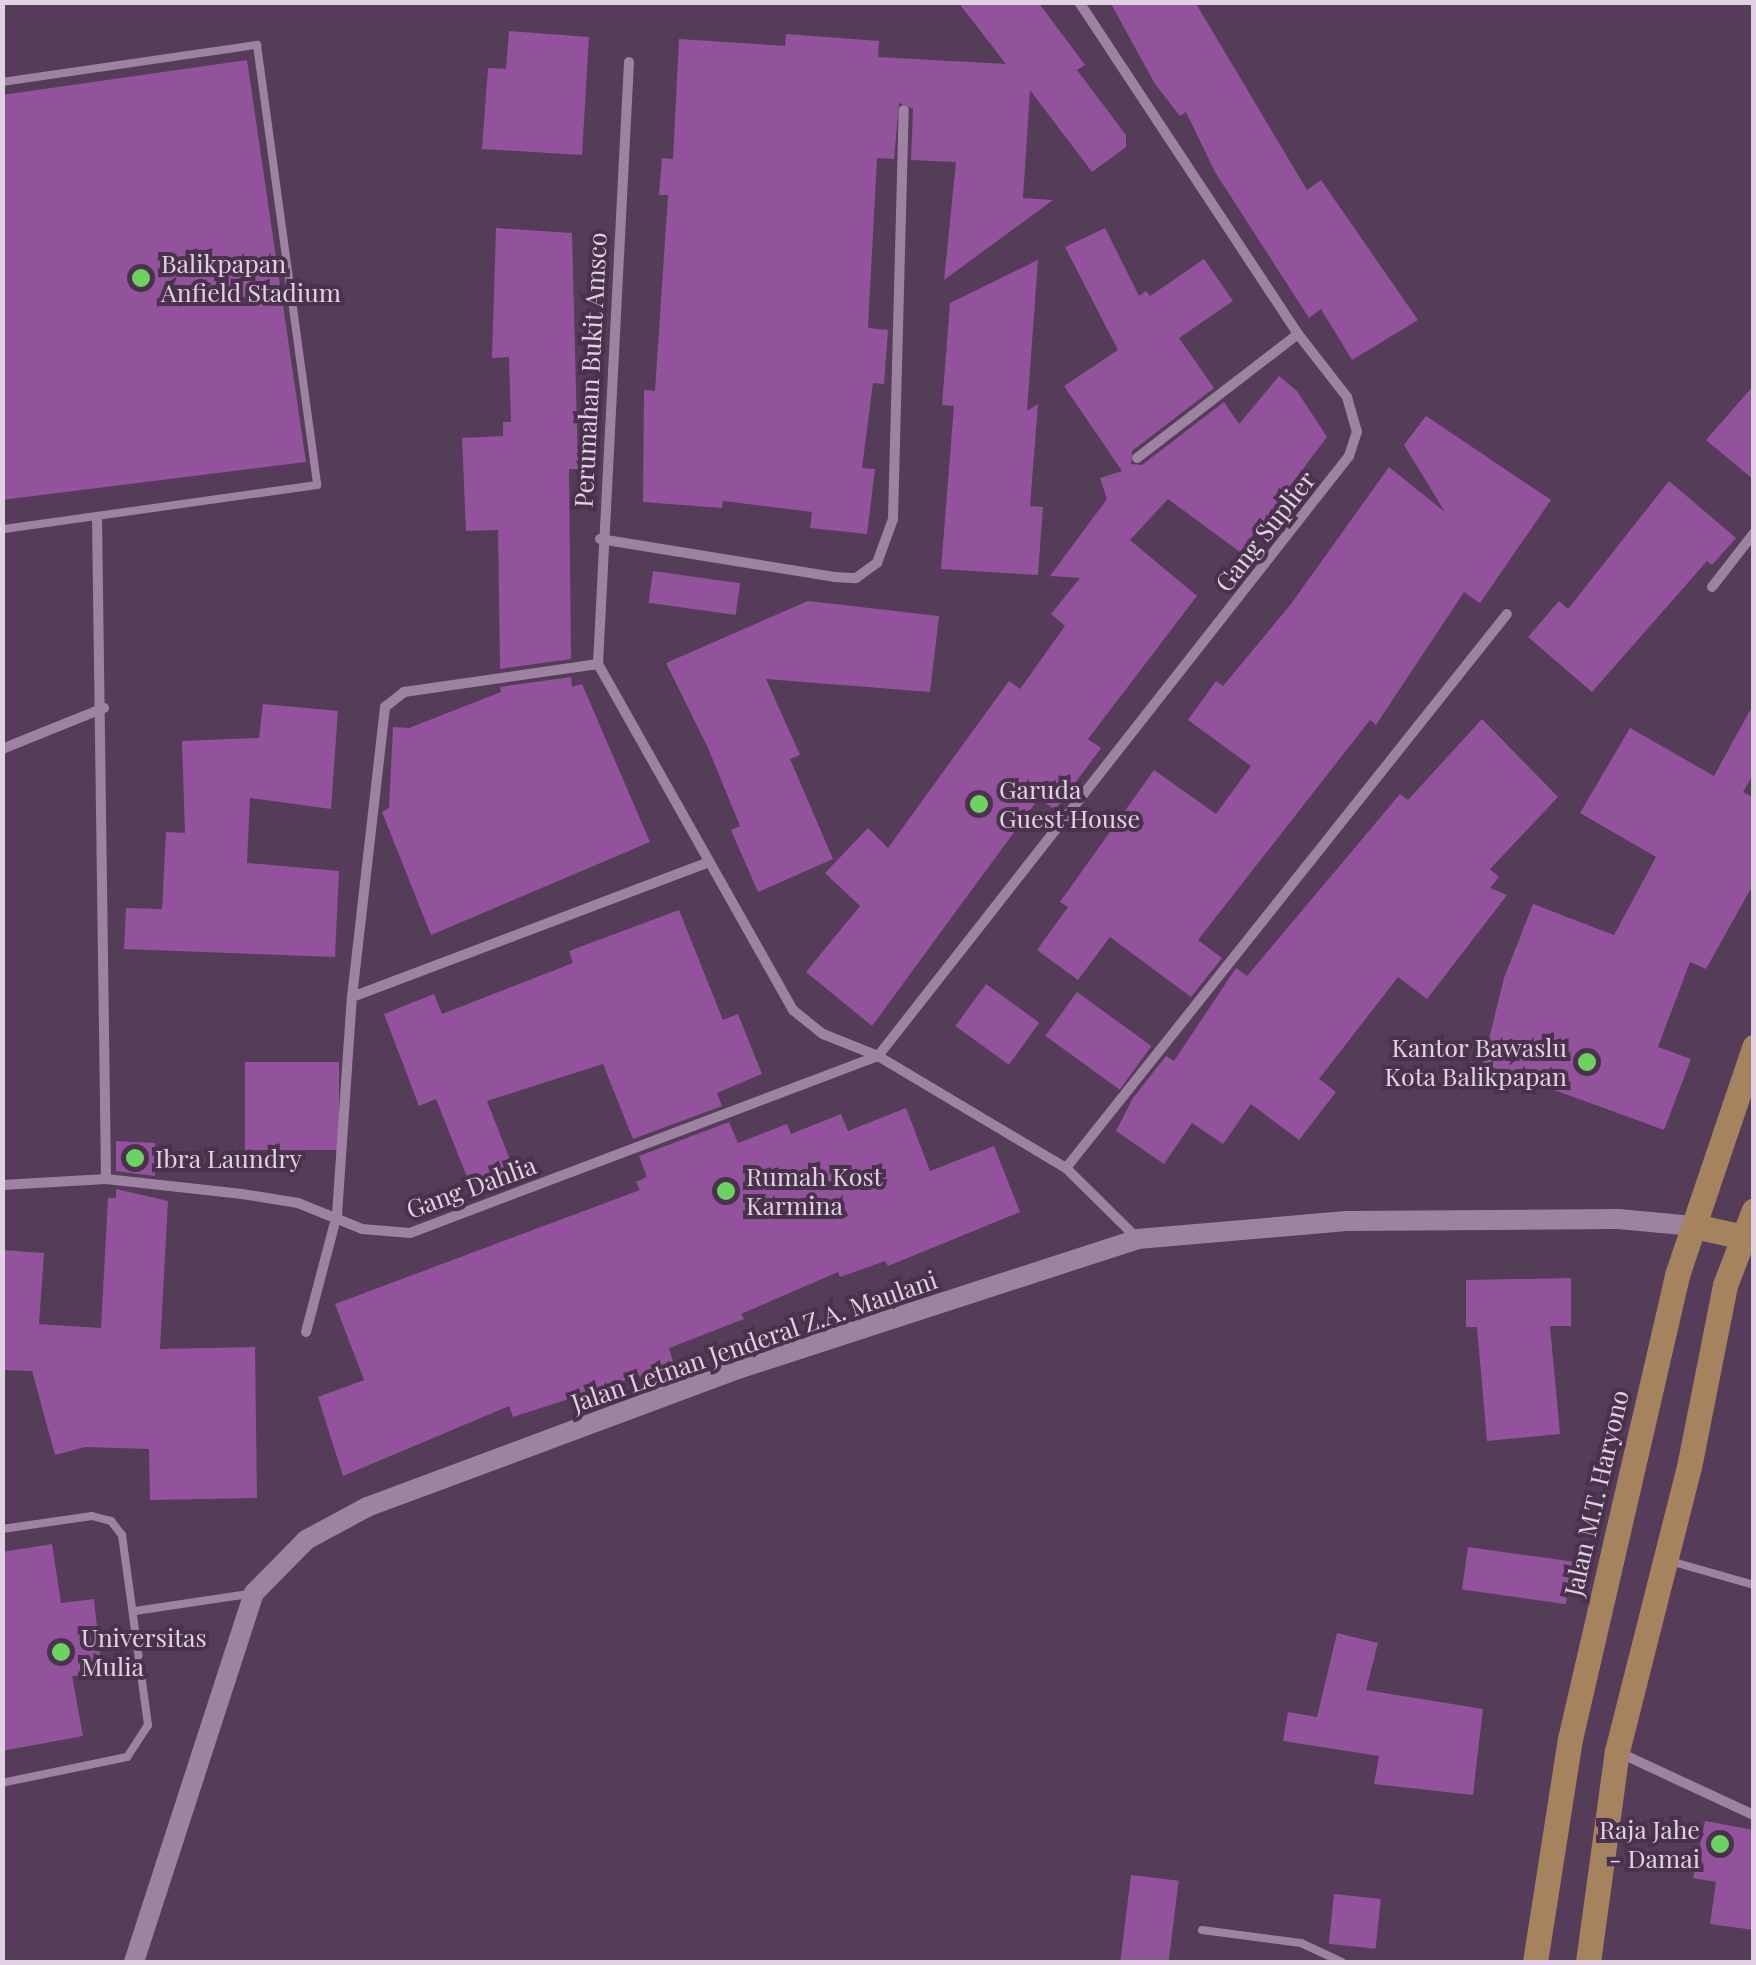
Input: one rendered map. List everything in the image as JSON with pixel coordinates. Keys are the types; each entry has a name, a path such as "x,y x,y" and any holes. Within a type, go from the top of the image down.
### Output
{"main road":[{"name":"Jalan M.T. Haryono","path":"1535,1962 1570,1739 1676,1275 1754,1047"},
{"path":"1588,1962 1617,1751 1665,1560 1725,1285 1754,1210"},
{"path":"1694,1226 1744,1238"}],"street":[{"name":"Gang Suplier","path":"878,1056 1350,456 1358,419 1079,2"},
{"name":"Perumahan Bukit Amsco","path":"628,62 600,539 834,577 856,578 877,562 894,519 904,110"},
{"path":"1138,458 1298,334"},
{"path":"98,517 104,708 106,1179"},
{"path":"1712,588 1754,533"},
{"path":"600,539 598,664 706,863 794,1010 823,1034 878,1056 1066,1168 1138,1239"},
{"path":"1066,1168 1507,614"},
{"path":"306,1332 337,1215 352,997 385,707 404,692 598,664"},
{"path":"2,749 104,708"},
{"path":"352,997 706,863"},
{"name":"Gang Dahlia","path":"2,1185 106,1179 242,1194 337,1215 362,1230 410,1233 878,1056"},
{"name":"Jalan Letnan Jenderal Z.A. Maulani","path":"134,1962 254,1593 306,1540 367,1507 738,1369 1138,1239 1346,1220 1618,1219 1694,1226"},
{"path":"1617,1751 1754,1815"}],"lane":[{"path":"2,82 257,45 316,485 2,529"},
{"path":"2,1529 92,1516 110,1520 122,1535 148,1726 127,1757 2,1782"},
{"path":"1665,1560 1754,1585"},
{"path":"135,1611 254,1593"},
{"path":"1202,1930 1301,1942 1342,1962"}],"building":[{"path":"958,2 1038,2 1085,65 1077,70 1126,135 1126,147 1092,172 1030,90 1023,198 1053,200 944,280 956,162 911,160 913,109 899,103 894,159 877,158 868,328 888,330 884,384 873,383 862,468 875,469 867,534 810,528 812,512 723,501 722,508 643,502 644,390 655,391 668,195 659,195 662,158 673,159 679,39 785,46 786,34 879,41 878,57 1006,64"},
{"path":"1110,2 1195,2 1307,190 1321,180 1418,320 1352,360 1321,309 1309,318 1215,172 1186,112 1180,116 1155,84"},
{"path":"509,31 589,37 582,155 482,149 488,68 506,69"},
{"name":"Balikpapan Anfield Stadium","path":"247,60 306,462 2,500 2,95"},
{"path":"496,228 572,233 578,469 569,469 571,659 500,669 498,530 466,531 462,438 503,436 503,422 511,422 509,357 492,358"},
{"path":"1105,228 1139,296 1146,291 1150,296 1204,259 1233,301 1179,338 1214,388 1132,451 1131,464 1142,465 1224,402 1239,424 1279,376 1297,391 1327,437 1240,552 1168,499 1130,540 1197,596 1088,739 1101,748 1055,810 1039,798 872,1026 806,972 860,906 825,873 868,828 888,848 1009,681 1020,689 1065,626 1051,614 1080,578 1050,576 1107,499 1100,478 1122,471 1064,386 1118,350 1065,247"},
{"path":"1038,260 1027,411 1038,404 1030,506 1043,507 1038,575 941,569 954,406 942,405 950,303"},
{"path":"1754,385 1754,480 1706,440"},
{"path":"1426,416 1551,500 1480,603 1464,592 1376,725 1370,720 1198,940 1222,958 1191,997 1110,937 1078,980 1037,950 1068,907 1060,902 1154,770 1216,814 1251,766 1188,720 1216,681 1223,686 1291,604 1389,467 1445,512 1404,445"},
{"path":"1669,481 1736,538 1712,565 1707,561 1592,692 1528,637 1559,601 1568,609"},
{"path":"653,571 740,583 736,615 649,603"},
{"path":"808,601 939,616 930,692 766,679 800,755 790,759 833,859 758,892 731,830 740,826 708,748 666,663"},
{"path":"571,677 572,687 582,684 650,842 431,935 382,812 389,808 393,727 409,728 501,692 500,687"},
{"path":"1754,703 1754,773 1743,792 1754,798 1754,883 1706,969 1690,962 1658,1047 1691,1059 1664,1130 1483,1064 1504,978 1533,904 1614,935 1656,857 1580,813 1630,728 1714,776"},
{"path":"263,704 338,711 331,809 250,798 247,863 339,871 335,957 124,949 126,908 162,909 166,832 185,833 182,741 259,738"},
{"path":"1482,719 1558,797 1490,869 1499,877 1490,888 1507,895 1427,999 1398,977 1319,1079 1336,1092 1299,1140 1251,1104 1223,1144 1192,1123 1164,1164 1116,1131 1133,1098 1166,1056 1174,1061 1236,968 1247,976 1400,794 1408,800"},
{"path":"679,910 723,1020 738,1014 762,1074 717,1093 722,1106 633,1139 603,1064 487,1101 514,1170 471,1187 436,1099 419,1106 384,1014 434,994 442,1014 573,963 569,951"},
{"path":"986,984 1039,1023 1009,1065 955,1026"},
{"path":"1077,992 1151,1046 1120,1090 1045,1036"},
{"path":"245,1062 339,1062 339,1150 245,1150"},
{"path":"906,1108 930,1171 994,1146 1020,1212 888,1266 885,1261 840,1277 838,1272 741,1314 744,1319 669,1348 674,1365 513,1417 509,1406 343,1476 318,1397 364,1380 335,1304 640,1190 636,1182 647,1177 639,1156 729,1122 738,1143 787,1124 791,1134 841,1114 848,1131"},
{"name":"Ibra Laundry","path":"116,1141 155,1143 155,1176 116,1171"},
{"path":"116,1189 168,1201 160,1349 255,1347 257,1498 150,1500 149,1449 85,1447 55,1455 32,1371 2,1370 2,1250 44,1253 39,1324 101,1328 108,1198 116,1198"},
{"path":"1571,1278 1571,1326 1550,1326 1560,1434 1487,1441 1477,1327 1466,1327 1466,1280"},
{"name":"Universitas Mulia","path":"52,1544 61,1603 94,1599 102,1673 72,1676 83,1736 2,1751 2,1552"},
{"path":"1468,1547 1572,1562 1566,1604 1462,1590"},
{"path":"1337,1633 1378,1643 1366,1690 1483,1709 1473,1795 1374,1784 1379,1756 1283,1741 1288,1712 1317,1717"},
{"path":"1705,1821 1754,1830 1754,1930 1710,1924 1716,1882 1693,1878"},
{"path":"1131,1875 1179,1881 1169,1962 1120,1962"},
{"path":"1334,1894 1381,1899 1376,1949 1329,1944"}],"place":[{"name":"Balikpapan Anfield Stadium","path":"141,278"},
{"name":"Garuda Guest House","path":"979,804"},
{"name":"Kantor Bawaslu Kota Balikpapan","path":"1587,1062"},
{"name":"Ibra Laundry","path":"135,1158"},
{"name":"Rumah Kost Karmina","path":"726,1191"},
{"name":"Universitas Mulia","path":"61,1652"},
{"name":"Raja Jahe - Damai","path":"1720,1844"}]}
